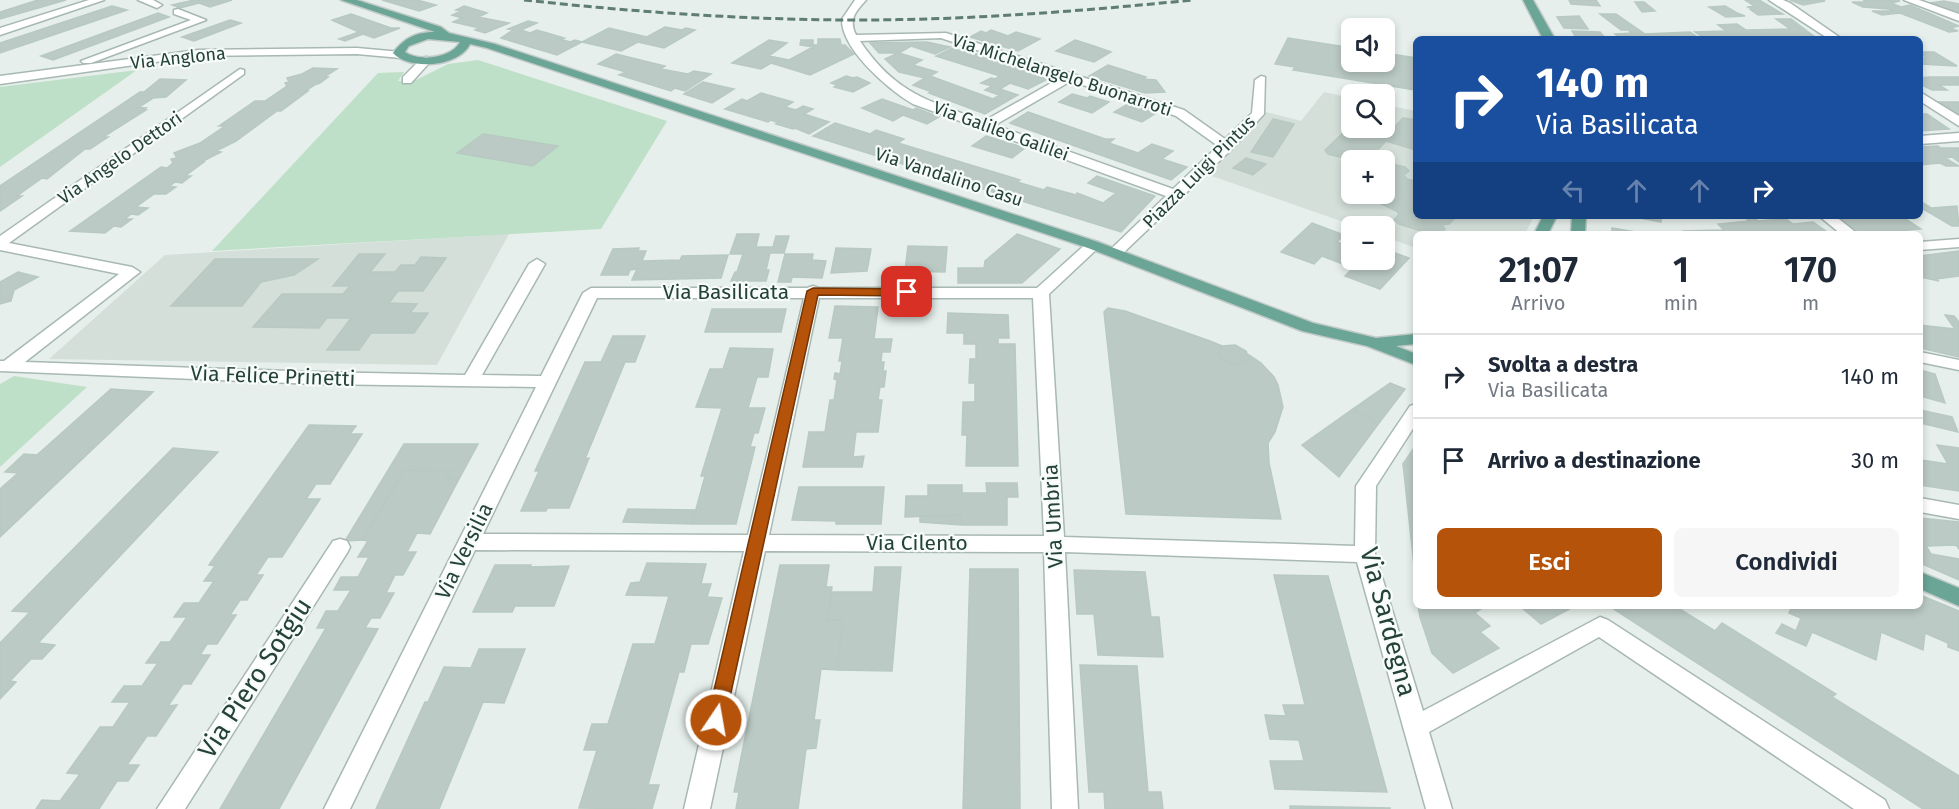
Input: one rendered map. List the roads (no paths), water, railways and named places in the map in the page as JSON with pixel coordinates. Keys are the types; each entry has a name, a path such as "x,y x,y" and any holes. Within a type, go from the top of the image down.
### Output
{"main road":[{"path":"346,0 437,29 445,35"},
{"path":"1528,0 1547,36"},
{"path":"418,23 420,38"},
{"path":"426,60 407,59 403,50 420,38 445,35"},
{"name":"Via Vandalino Casu","path":"445,35 491,46 1093,245 1308,327 1372,342 1413,359"},
{"path":"450,55 462,49 465,41"},
{"name":"Via Vandalino Casu","path":"426,60 478,52 511,54"},
{"name":"Via Vandalino Casu","path":"1372,342 1413,338"},
{"path":"1923,581 1959,597"}],"street":[{"path":"0,32 99,0"},
{"path":"143,0 157,4"},
{"path":"850,35 847,20 852,8 861,0"},
{"path":"1773,0 1786,5 1832,36"},
{"path":"1909,0 1959,18"},
{"path":"52,74 201,20 178,12"},
{"name":"Via Michelangelo Buonarroti","path":"850,35 942,35 1180,113 1227,146"},
{"name":"Via Galileo Galilei","path":"850,35 896,88 917,101 1176,195"},
{"name":"Via Anglona","path":"0,80 198,53 403,50"},
{"path":"407,80 426,60"},
{"name":"Via Angelo Dettori","path":"0,245 240,72"},
{"path":"986,125 1070,77"},
{"name":"Piazza Luigi Pintus","path":"1115,253 1258,114 1261,80"},
{"path":"1923,98 1959,122"},
{"path":"1923,140 1959,137"},
{"path":"1830,219 1847,231"},
{"path":"1923,246 1959,243"},
{"name":"Via Angelo Dettori","path":"0,245 132,272 3,367"},
{"path":"1041,293 1093,245"},
{"path":"470,381 537,264"},
{"path":"697,809 813,291"},
{"name":"Via Basilicata","path":"591,293 813,291 1041,293"},
{"name":"Via Versilia","path":"337,809 591,293"},
{"name":"Via Umbria","path":"1041,293 1055,544 1065,809"},
{"path":"1923,358 1959,365"},
{"name":"Via Felice Prinetti","path":"3,367 316,378 546,382"},
{"name":"Via Sardegna","path":"1413,416 1366,486 1365,554 1439,809"},
{"path":"1923,506 1959,512"},
{"name":"Via Cilento","path":"469,542 1055,544 1365,554"},
{"name":"Via Piero Sotgiu","path":"170,809 340,547"},
{"path":"1416,727 1600,626 1876,809"}],"railway":[{"path":"524,0 691,14 775,19 858,20 1026,14 1193,0"}]}
